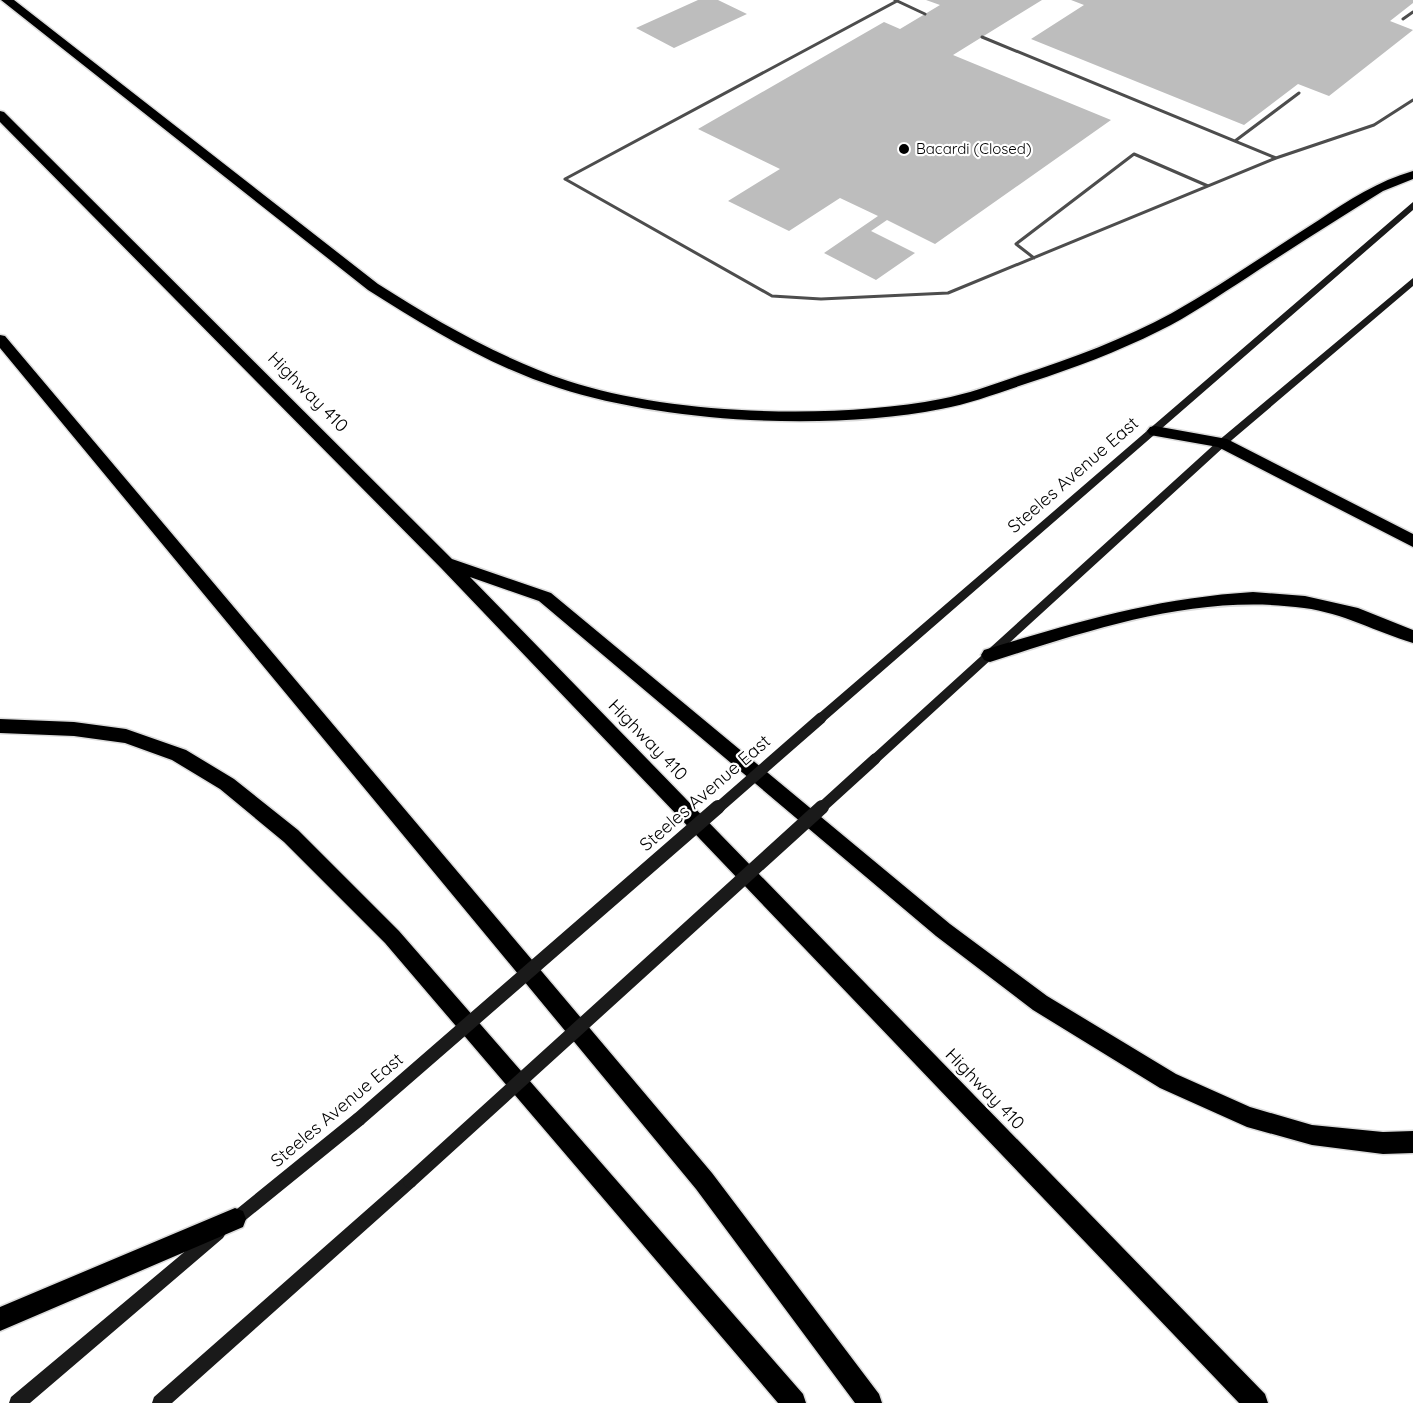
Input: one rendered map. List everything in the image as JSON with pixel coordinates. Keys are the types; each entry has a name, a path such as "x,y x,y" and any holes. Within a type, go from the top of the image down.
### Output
{"highway":[{"path":"7,0 373,287 434,326 516,367 593,393 661,407 796,414 865,412 932,406 994,389 1104,350 1174,318 1378,188 1413,175"},
{"name":"Highway 410","path":"0,115 447,564 1256,1403"},
{"path":"0,339 704,1182 870,1403"},
{"path":"1155,431 1222,443 1413,541"},
{"path":"447,564 545,597 943,930 1040,1003 1168,1081 1247,1117 1312,1135 1383,1143 1413,1142"},
{"path":"990,655 1115,617 1206,599 1263,598 1314,602 1355,613 1413,637"},
{"path":"0,726 74,729 126,736 179,755 227,784 291,836 392,937 794,1403"},
{"path":"0,1319 235,1219"}],"main road":[{"name":"Steeles Avenue East","path":"17,1403 235,1219 359,1119 1413,205"},
{"path":"160,1403 410,1181 1222,443 1413,281"}],"lane":[{"path":"925,14 896,1 566,179 772,296 821,299 948,293 1276,158 1374,125 1413,100"},
{"path":"1403,19 1413,12"},
{"path":"982,37 1276,158"},
{"path":"1235,141 1299,93"},
{"path":"1034,258 1016,244 1134,154 1208,186"}],"building":[{"path":"698,0 718,0 747,14 674,48 636,28"},
{"name":"Bacardi (Closed)","path":"926,0 1042,0 953,55 1111,120 935,244 887,220 871,231 915,253 876,280 824,253 878,216 840,198 789,231 728,201 780,169 698,129 884,22 900,29 940,5"},
{"path":"1071,0 1413,0 1413,3 1390,21 1413,30 1329,96 1298,84 1244,125 1031,39 1084,5"}],"place":[{"name":"Bacardi (Closed)","path":"904,149"}]}
